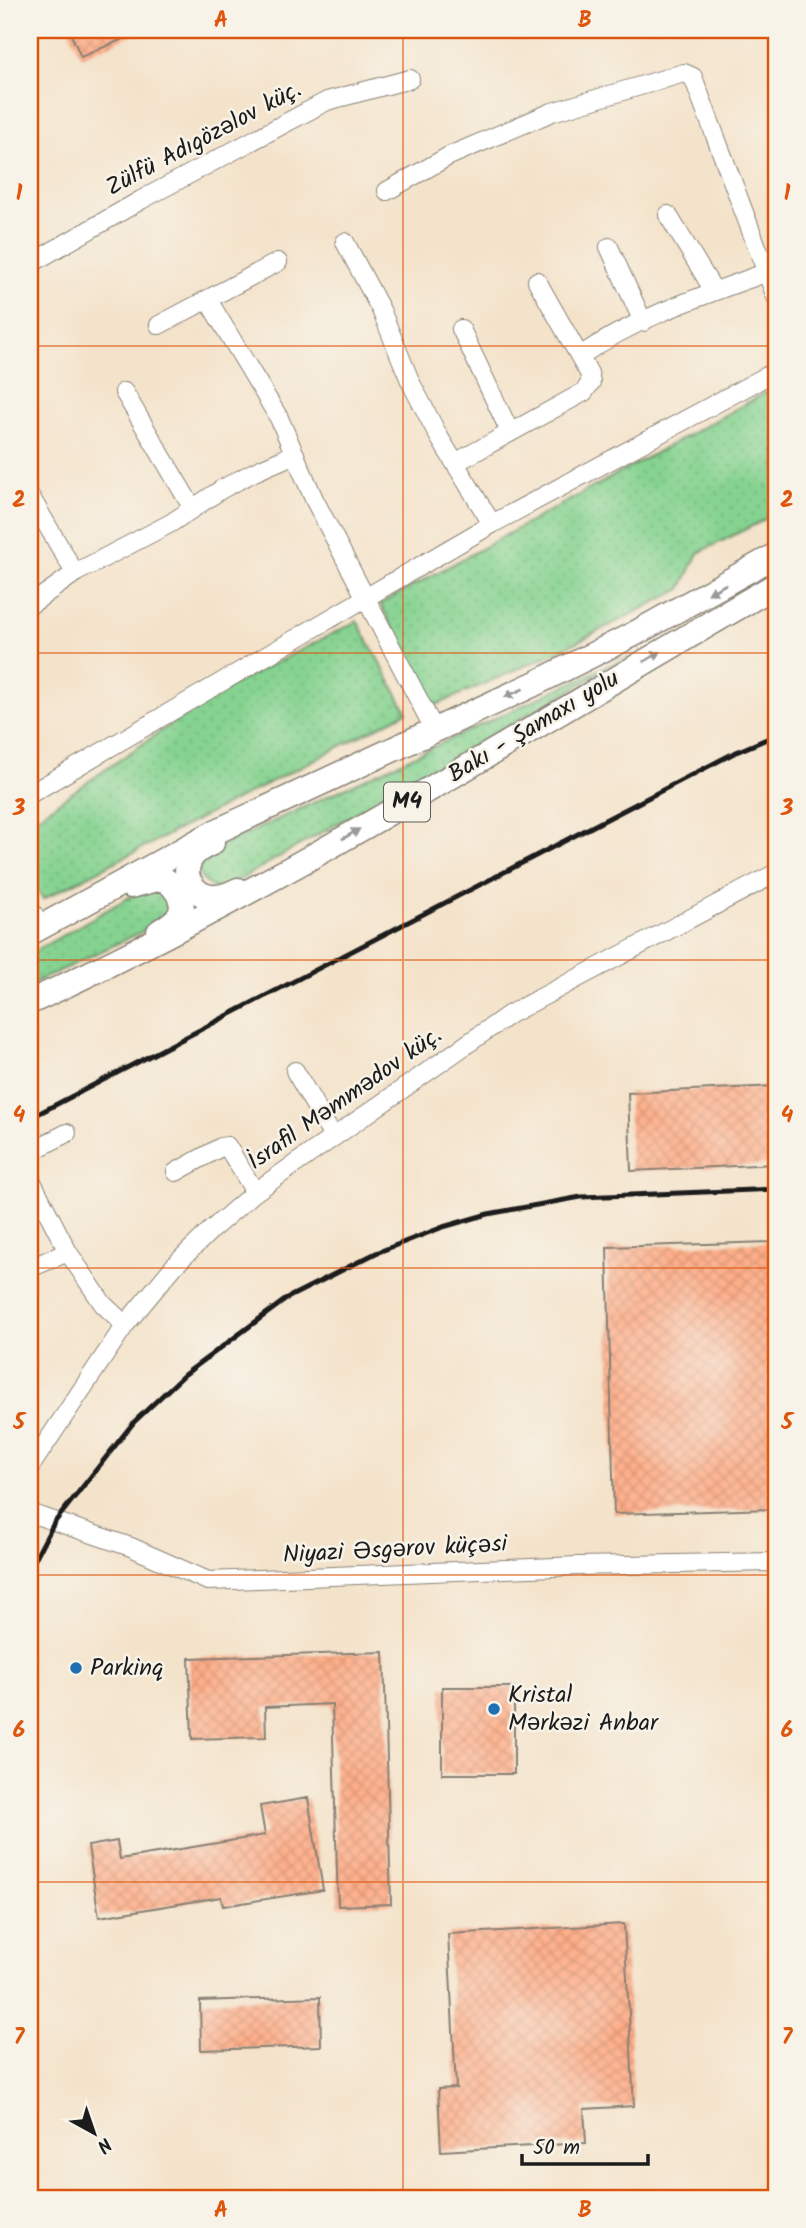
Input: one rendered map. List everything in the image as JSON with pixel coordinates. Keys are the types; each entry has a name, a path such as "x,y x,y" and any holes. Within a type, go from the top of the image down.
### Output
{"highway":[{"name":"Bakı - Şamaxı yolu","path":"34,923 67,912 150,866 293,794 634,634 776,555"},
{"name":"Bakı - Şamaxı yolu","path":"30,1002 100,970 240,898 776,586"},
{"path":"293,794 195,853 189,860 187,872 190,881 202,895 220,897 318,853"},
{"path":"67,912 154,879 162,878 176,890 181,901 181,912 174,921 100,970"}],"street":[{"path":"387,191 449,156 552,112 684,73 693,77 776,297"},
{"name":"Zülfü Adıgözəlov küç.","path":"30,264 141,200 327,101 410,79"},
{"path":"668,215 714,291"},
{"path":"345,242 381,310 411,383 439,437 492,524"},
{"path":"609,247 643,321"},
{"path":"159,325 278,262"},
{"path":"580,356 606,338 643,321 765,273"},
{"path":"455,463 584,392 591,382 580,356 537,281"},
{"path":"208,300 279,418 309,488 434,729"},
{"path":"461,329 510,432"},
{"path":"30,794 492,524 776,371"},
{"path":"124,392 192,509"},
{"path":"30,605 75,573 171,523 243,478 295,454"},
{"path":"30,496 75,573"},
{"name":"İsrafil Məmmədov küç.","path":"30,1467 125,1325 175,1265 255,1192 531,1001 776,873"},
{"path":"295,1071 333,1137"},
{"path":"30,1152 67,1133"},
{"path":"176,1172 227,1146 232,1150 255,1192"},
{"path":"30,1178 68,1252 103,1304 125,1325"},
{"path":"30,1268 68,1252"},
{"name":"Niyazi Əsgərov küçəsi","path":"30,1513 131,1548 208,1581 578,1566 776,1562"}],"green space":[{"path":"776,387 776,514 698,553 681,589 563,649 434,706 380,604"},
{"path":"357,621 407,712 43,899 30,881 30,822 213,695"},
{"path":"633,654 230,885 215,889 199,874 204,859 216,848"},
{"path":"161,890 171,905 169,914 150,928 30,985 30,954 133,895"}],"building":[{"path":"69,30 144,30 81,57"},
{"path":"776,1086 776,1164 631,1171 628,1093"},
{"path":"776,1242 776,1509 614,1514 607,1247"},
{"path":"384,1652 391,1904 338,1906 332,1704 265,1707 266,1737 192,1739 189,1658"},
{"path":"442,1687 514,1687 514,1774 442,1774"},
{"path":"308,1798 323,1890 223,1906 221,1897 99,1917 88,1846 117,1841 120,1859 265,1835 260,1806"},
{"path":"624,1924 634,2106 584,2109 586,2143 441,2151 438,2089 456,2088 448,1934"},
{"path":"320,1997 321,2046 201,2050 200,2001"}],"railway":[{"path":"30,1118 734,753 776,735"},
{"path":"30,1568 54,1523 134,1422 184,1375 289,1297 376,1253 443,1227 488,1214 581,1197 776,1189"}],"place":[{"name":"Parkinq","path":"76,1668"},
{"name":"Kristal Mərkəzi Anbar","path":"494,1709"}]}
